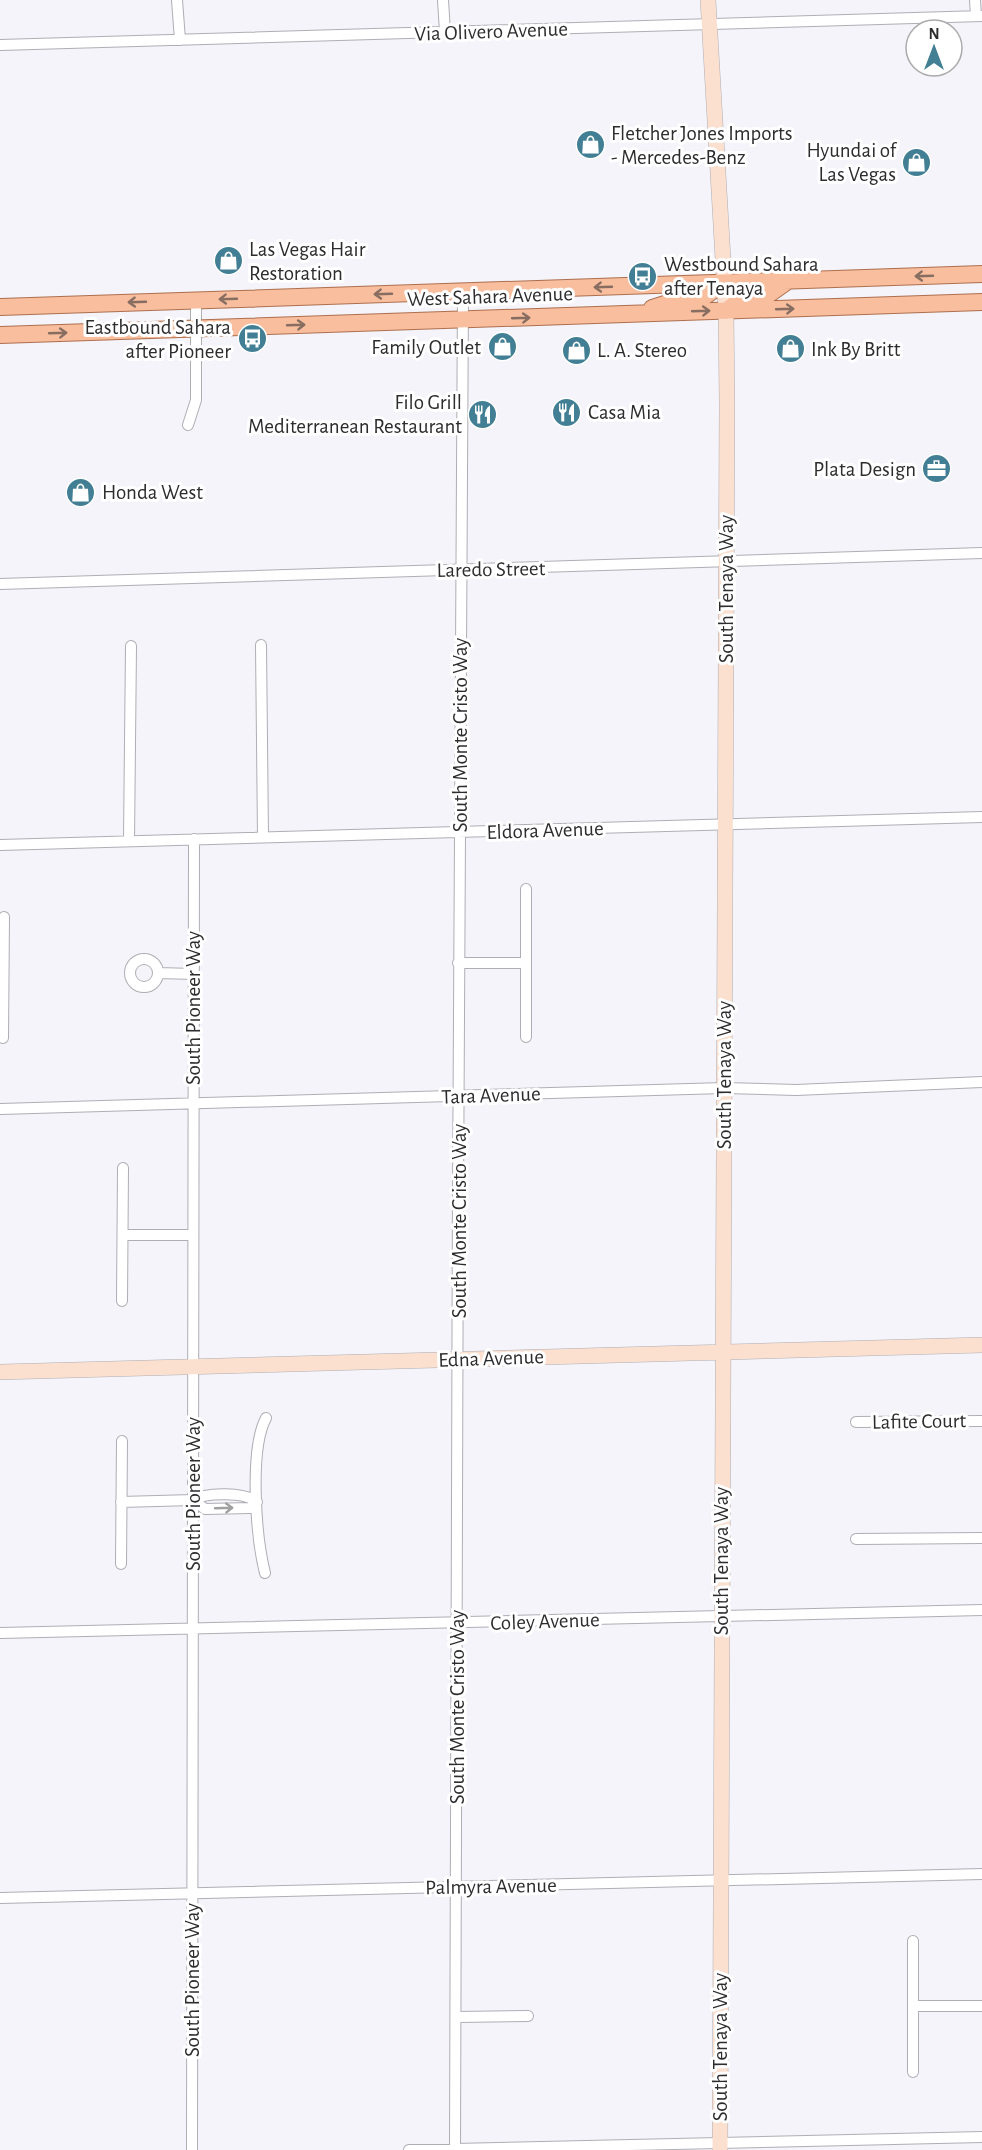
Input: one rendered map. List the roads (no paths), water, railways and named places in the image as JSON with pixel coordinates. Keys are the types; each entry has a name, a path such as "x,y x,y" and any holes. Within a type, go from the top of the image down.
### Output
{"main road":[{"name":"West Sahara Avenue","path":"0,307 982,274"},
{"path":"726,311 745,296 768,295 788,281"},
{"path":"634,314 680,298 704,297 724,283"},
{"name":"West Sahara Avenue","path":"0,335 982,302"}],"street":[{"path":"177,0 180,40"},
{"path":"443,0 445,32"},
{"name":"South Tenaya Way","path":"708,0 726,311 720,2147"},
{"path":"975,0 979,16"},
{"name":"Via Olivero Avenue","path":"0,45 979,16"},
{"name":"South Monte Cristo Way","path":"455,2149 458,963 463,292"},
{"path":"188,425 196,400 196,300"},
{"name":"Laredo Street","path":"0,584 982,553"},
{"path":"261,645 263,837"},
{"path":"129,841 131,646"},
{"name":"Eldora Avenue","path":"0,845 982,817"},
{"name":"South Pioneer Way","path":"192,2150 194,839"},
{"path":"526,889 526,1037"},
{"path":"3,1038 4,916"},
{"path":"458,963 526,963"},
{"path":"158,973 194,974"},
{"name":"Tara Avenue","path":"0,1109 724,1088 796,1090 982,1082"},
{"path":"122,1300 123,1168"},
{"path":"123,1235 193,1235"},
{"name":"Edna Avenue","path":"0,1372 982,1345"},
{"path":"265,1573 258,1546 257,1502 259,1431 266,1418"},
{"name":"Lafite Court","path":"856,1422 982,1420"},
{"path":"121,1564 122,1441"},
{"path":"121,1502 193,1500 205,1509 250,1508 257,1502"},
{"path":"856,1539 982,1538"},
{"name":"Coley Avenue","path":"0,1633 982,1610"},
{"name":"Palmyra Avenue","path":"0,1898 982,1874"},
{"path":"913,1941 913,2072"},
{"path":"913,2006 982,2006"},
{"path":"456,2017 528,2016"},
{"path":"409,2150 720,2147 982,2138"}],"place":[{"name":"Fletcher Jones Imports - Mercedes-Benz","path":"590,145"},
{"name":"Hyundai of Las Vegas","path":"917,162"},
{"name":"Las Vegas Hair Restoration","path":"228,261"},
{"name":"Westbound Sahara after Tenaya","path":"643,276"},
{"name":"Eastbound Sahara after Pioneer","path":"252,339"},
{"name":"Family Outlet","path":"502,347"},
{"name":"Ink By Britt","path":"790,349"},
{"name":"L. A. Stereo","path":"576,350"},
{"name":"Casa Mia","path":"567,412"},
{"name":"Filo Grill Mediterranean Restaurant","path":"483,414"},
{"name":"Plata Design","path":"937,469"},
{"name":"Honda West","path":"81,492"}]}
